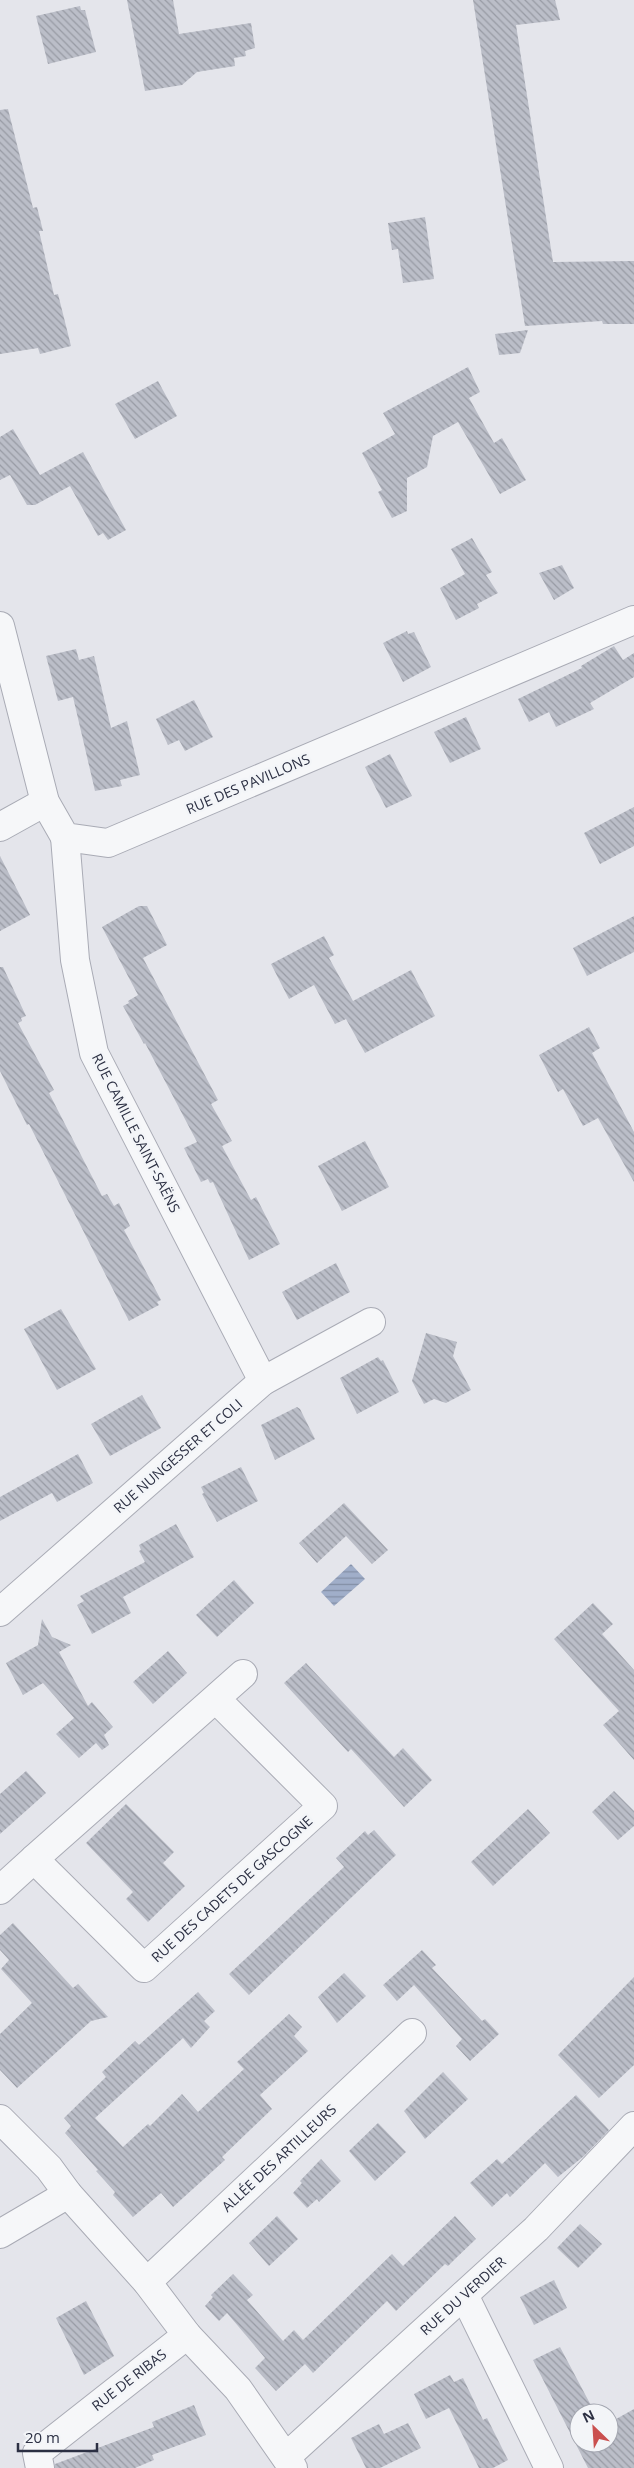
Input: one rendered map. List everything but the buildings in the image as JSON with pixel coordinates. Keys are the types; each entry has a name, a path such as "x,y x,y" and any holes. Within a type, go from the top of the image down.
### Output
{"street":[{"name":"RUE DES PAVILLONS","path":"65,837 108,843 634,620"},
{"path":"0,626 45,802 65,837"},
{"path":"0,827 45,802"},
{"name":"RUE CAMILLE SAINT-SAËNS","path":"65,837 75,960 94,1053 262,1381"},
{"name":"RUE NUNGESSER ET COLI","path":"4,1603 262,1381 371,1322"},
{"path":"0,1890 243,1674"},
{"name":"RUE DES CADETS DE GASCOGNE","path":"34,1859 144,1968 323,1806 216,1699"},
{"name":"ALLÉE DES ARTILLEURS","path":"147,2282 412,2033"},
{"path":"0,2119 49,2168 68,2194 147,2282 187,2335 238,2389 290,2463"},
{"name":"RUE DU VERDIER","path":"290,2463 464,2295 536,2229 634,2126"},
{"path":"0,2234 68,2194"},
{"path":"464,2295 549,2468"},
{"name":"RUE DE RIBAS","path":"40,2468 37,2453 187,2335"}],"water":[{"path":"351,1564 365,1579 334,1606 321,1592"}]}
